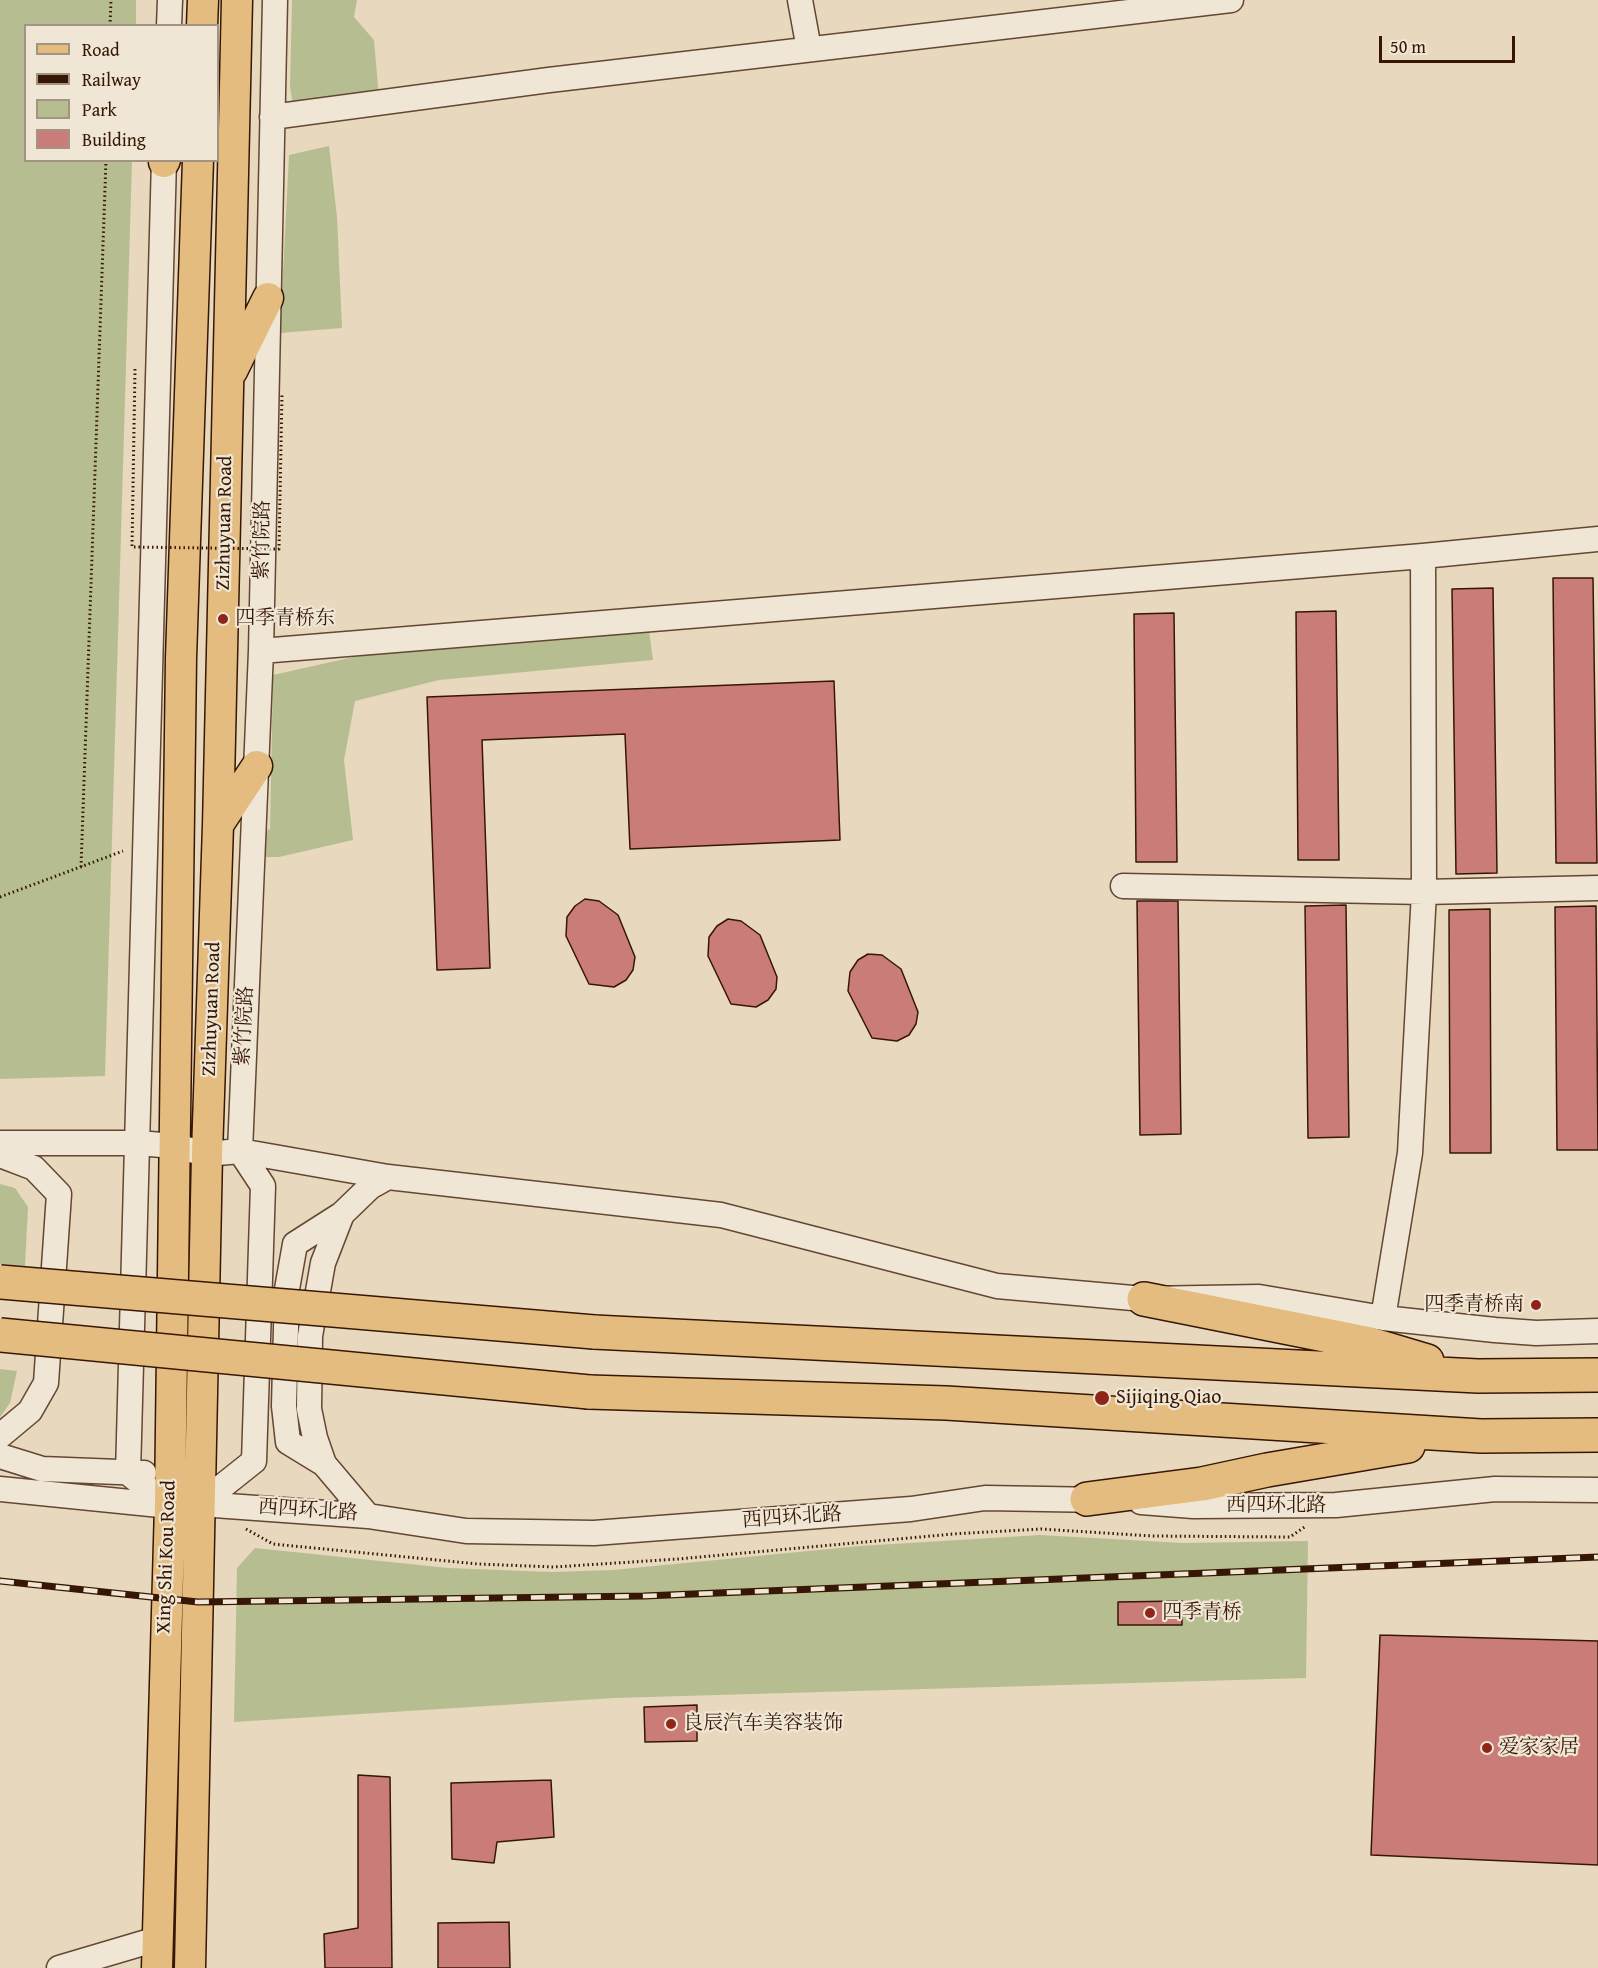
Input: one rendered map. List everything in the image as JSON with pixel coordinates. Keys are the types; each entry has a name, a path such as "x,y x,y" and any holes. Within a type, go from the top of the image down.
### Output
{"highway":[{"path":"0,1282 594,1332 1478,1376 1598,1375"},
{"path":"1144,1299 1370,1344 1478,1376"},
{"path":"0,1335 590,1392 946,1403 1480,1436 1598,1435"},
{"path":"1087,1499 1202,1484 1366,1452 1480,1436"}],"main road":[{"path":"202,24 203,0"},
{"name":"Zizhuyuan Road","path":"207,1154 218,825 237,0"},
{"name":"Zizhuyuan Road","path":"174,1146 181,670 198,162"},
{"path":"228,379 268,298"},
{"path":"218,825 257,766"},
{"name":"Xing Shi Kou Road","path":"157,1968 170,1506 174,1146"},
{"name":"Xing Shi Kou Road","path":"190,1968 207,1154"}],"street":[{"path":"169,24 170,0"},
{"name":"紫竹院路","path":"240,1151 261,651 275,0"},
{"path":"800,0 809,50"},
{"path":"272,117 1231,0"},
{"path":"128,1473 165,162"},
{"path":"261,651 1423,556 1598,539"},
{"path":"1383,1318 1410,1153 1424,892 1423,556"},
{"path":"1123,886 1424,892 1598,888"},
{"path":"0,1143 138,1143 174,1146 207,1154 240,1151 388,1177 721,1215 997,1286 1144,1299 1259,1297 1383,1318 1495,1330 1536,1333 1598,1331"},
{"path":"0,1456 42,1468 170,1473 200,1504 254,1461 263,1186 240,1151"},
{"path":"0,1155 34,1168 59,1194 46,1383 30,1411 0,1436"},
{"path":"368,1516 324,1464 288,1442 284,1406 287,1289 295,1245 342,1214 370,1187 388,1177"},
{"path":"324,1464 315,1438 309,1409 310,1336 322,1263 342,1214"},
{"path":"0,1475 42,1468"},
{"path":"128,1473 170,1506"},
{"path":"0,1489 170,1506"},
{"name":"西四环北路","path":"170,1506 200,1504 368,1516 466,1531 594,1533 911,1509 985,1498 1087,1499 1193,1506 1336,1505 1496,1489 1598,1490"},
{"path":"59,1968 157,1938"}],"path":[{"path":"110,24 111,0"},
{"path":"81,867 105,162"},
{"path":"135,369 132,547 279,549 282,393"},
{"path":"0,897 128,850"},
{"path":"242,1527 273,1544 442,1561 554,1567 678,1559 953,1534 1041,1529 1152,1536 1290,1537 1336,1505"}],"green space":[{"path":"0,0 136,0 136,24 24,24 24,162 132,162 105,1076 0,1079"},
{"path":"292,0 357,0 354,17 374,40 379,98 294,110 290,87"},
{"path":"329,146 337,217 342,328 280,333 289,155"},
{"path":"649,631 653,660 439,680 355,701 344,760 353,840 279,857 258,857 259,833 270,829 273,675 403,646"},
{"path":"0,1184 15,1188 28,1207 25,1266 0,1264"},
{"path":"0,1369 17,1371 10,1403 0,1417"},
{"path":"1040,1535 1183,1543 1308,1541 1306,1678 614,1698 234,1722 237,1568 255,1548 448,1568 552,1572 613,1570 860,1546"}],"building":[{"path":"1553,578 1593,578 1597,863 1556,863"},
{"path":"1493,588 1497,873 1456,874 1452,589"},
{"path":"1336,611 1339,860 1298,860 1296,612"},
{"path":"1174,613 1177,862 1136,862 1134,614"},
{"path":"834,681 840,840 630,849 625,734 482,740 490,968 437,970 427,697"},
{"path":"585,899 599,901 618,915 635,957 633,970 626,980 614,987 589,984 566,936 567,917 575,906"},
{"path":"1137,901 1178,901 1181,1134 1140,1135"},
{"path":"1346,905 1349,1137 1308,1138 1305,906"},
{"path":"1596,906 1598,1150 1557,1150 1555,907"},
{"path":"1490,909 1491,1153 1450,1153 1449,910"},
{"path":"728,919 741,921 760,935 777,977 776,989 768,1000 756,1007 731,1004 708,956 709,937 717,926"},
{"path":"868,954 882,955 901,969 918,1012 916,1024 909,1035 897,1041 872,1038 848,991 850,972 858,960"},
{"name":"四季青桥","path":"1182,1601 1182,1625 1118,1625 1118,1602"},
{"name":"爱家家居","path":"1380,1635 1598,1641 1598,1865 1371,1855"},
{"name":"良辰汽车美容装饰","path":"697,1705 697,1741 645,1742 644,1707"},
{"path":"358,1775 390,1777 392,1968 325,1968 324,1934 358,1928"},
{"path":"551,1780 554,1837 497,1842 494,1863 452,1859 451,1783"},
{"path":"509,1922 510,1968 438,1968 438,1923"}],"railway":[{"path":"0,1581 198,1602 644,1596 1598,1557"}],"place":[{"name":"四季青桥东","path":"223,619"},
{"name":"四季青桥南","path":"1536,1305"},
{"name":"Sijiqing Qiao","path":"1102,1398"},
{"name":"四季青桥","path":"1150,1613"},
{"name":"良辰汽车美容装饰","path":"671,1724"},
{"name":"爱家家居","path":"1487,1748"}]}
